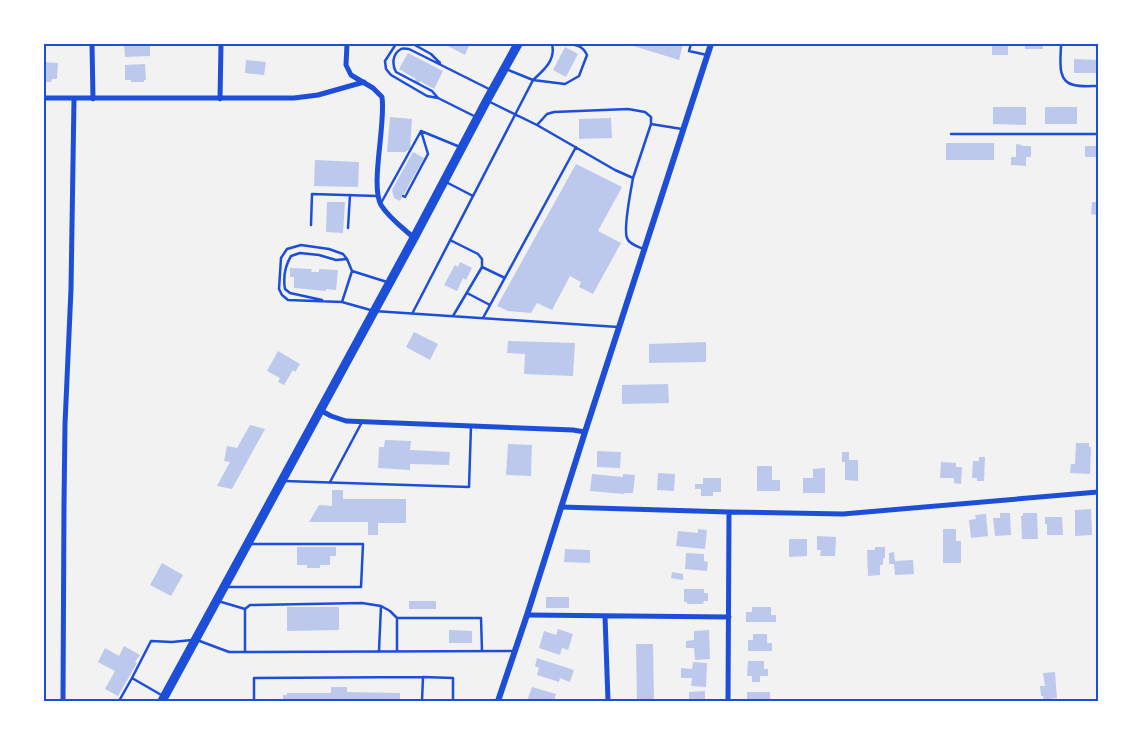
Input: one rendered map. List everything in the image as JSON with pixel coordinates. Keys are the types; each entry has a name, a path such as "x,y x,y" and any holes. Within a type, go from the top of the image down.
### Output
{"highway":[{"path":"163,699 518,44"}],"street":[{"path":"92,44 92,99"},
{"path":"220,99 221,44"},
{"path":"347,44 346,65 351,75 373,88 382,97 383,113 378,177 380,204 414,238"},
{"path":"498,701 710,44"},
{"path":"44,98 294,98 318,95 364,82"},
{"path":"64,701 64,504 74,99"},
{"path":"320,410 346,421 585,432"},
{"path":"562,507 843,514 1098,492"},
{"path":"728,701 729,512"},
{"path":"527,615 729,617"},
{"path":"605,616 608,701"}],"lane":[{"path":"396,44 385,61 386,69 391,75 428,96 438,98 478,117"},
{"path":"413,44 432,54 441,64"},
{"path":"412,314 533,80 551,61 554,51 552,44"},
{"path":"504,68 533,80 565,84 579,76 587,55 580,46 564,44"},
{"path":"691,44 689,51 707,55"},
{"path":"1061,44 1061,74 1064,81 1073,86 1098,86"},
{"path":"438,98 432,91 396,72 393,61 398,52 402,49 409,49 492,91"},
{"path":"487,100 537,125 632,178"},
{"path":"537,125 547,114 554,112 628,109 645,112 651,117 651,124 632,178 626,231 627,239 633,245 644,249"},
{"path":"651,124 683,130"},
{"path":"420,131 462,147"},
{"path":"380,204 391,189 420,131"},
{"path":"403,196 428,154 420,131"},
{"path":"951,134 1098,134"},
{"path":"483,318 576,147"},
{"path":"444,181 473,196"},
{"path":"311,225 312,194 378,196"},
{"path":"348,228 350,195"},
{"path":"450,240 478,254 482,259 482,267 453,316"},
{"path":"342,302 352,271 343,254 329,249 301,245 287,249 281,258 279,289 288,300 342,302 374,311 619,327"},
{"path":"327,302 290,293 285,289 286,264 291,256 300,253 319,255 336,260 347,259"},
{"path":"482,267 505,278"},
{"path":"352,271 390,282"},
{"path":"467,293 490,305"},
{"path":"330,482 362,422"},
{"path":"282,481 469,487 471,426"},
{"path":"224,587 361,586 363,544 247,544"},
{"path":"216,601 245,609"},
{"path":"245,609 250,605 362,603 381,606 390,611 396,618 397,651"},
{"path":"379,651 381,606"},
{"path":"245,609 245,652"},
{"path":"396,618 481,618 482,651"},
{"path":"119,701 151,641 195,640 229,652 515,651"},
{"path":"422,701 423,677"},
{"path":"254,701 254,678 423,677 453,678 453,701"},
{"path":"132,678 163,699"}],"building":[{"path":"124,44 150,44 150,56 125,57"},
{"path":"444,44 470,44 465,55"},
{"path":"627,44 683,44 679,60"},
{"path":"992,44 1008,44 1008,55 992,55"},
{"path":"1025,44 1043,44 1043,49 1025,49"},
{"path":"565,47 578,54 566,77 553,70"},
{"path":"408,53 443,71 434,89 420,81 419,84 414,81 416,79 399,69"},
{"path":"1074,59 1098,60 1098,73 1074,73"},
{"path":"246,60 266,62 264,75 245,73"},
{"path":"44,62 58,63 57,79 52,79 51,82 44,82"},
{"path":"145,64 146,80 144,82 125,80 125,65"},
{"path":"993,107 1026,107 1026,125 993,124"},
{"path":"1045,107 1077,107 1077,124 1045,124"},
{"path":"390,117 412,119 410,149 405,152 387,152"},
{"path":"611,118 612,138 579,139 579,119"},
{"path":"946,143 994,143 994,160 946,160"},
{"path":"1016,144 1031,146 1031,157 1026,157 1026,166 1011,165 1011,157 1016,157"},
{"path":"1085,146 1098,146 1098,157 1085,157"},
{"path":"413,152 424,158 400,201 394,198 392,190"},
{"path":"315,160 359,162 358,187 314,186"},
{"path":"576,164 622,187 598,231 621,243 593,294 579,287 581,282 570,276 552,310 537,303 531,313 508,311 497,306"},
{"path":"327,202 345,202 343,233 326,232"},
{"path":"1092,202 1098,202 1098,215 1091,214"},
{"path":"460,262 472,268 466,280 463,278 457,291 444,285 455,265 458,267"},
{"path":"290,268 312,269 311,272 319,272 319,269 338,270 336,290 294,288 294,277 290,277"},
{"path":"414,332 438,344 430,360 406,347"},
{"path":"508,341 575,343 573,376 524,374 525,354 507,353"},
{"path":"706,342 706,362 649,363 649,344"},
{"path":"278,351 300,364 295,372 293,370 284,385 278,382 280,378 267,371"},
{"path":"668,384 669,403 622,404 622,385"},
{"path":"250,425 265,429 232,489 217,486 230,462 224,461 227,446 237,448"},
{"path":"385,440 411,441 410,450 450,452 449,465 410,464 410,470 378,468 379,447 384,447"},
{"path":"1076,443 1089,443 1089,447 1091,447 1090,474 1070,473 1071,464 1075,464"},
{"path":"508,444 532,445 531,476 506,475"},
{"path":"597,451 621,452 620,468 597,467"},
{"path":"842,452 849,452 849,460 858,460 858,481 845,480 845,462 842,462"},
{"path":"979,457 985,457 984,481 977,481 977,478 972,478 973,461 979,461"},
{"path":"941,462 956,463 956,467 962,467 961,484 954,483 954,478 940,478"},
{"path":"757,466 772,466 772,480 780,480 780,491 757,491"},
{"path":"825,468 825,493 803,493 803,478 813,478 813,469"},
{"path":"658,473 675,474 674,491 657,490"},
{"path":"592,474 623,477 623,474 635,475 633,493 590,491"},
{"path":"703,478 721,478 721,492 713,492 713,496 701,496 701,489 695,489 695,484 703,484"},
{"path":"332,490 343,490 343,499 406,499 406,523 378,523 378,535 368,535 368,522 309,522 319,505 332,506"},
{"path":"1091,509 1092,535 1075,536 1075,510"},
{"path":"1000,513 1010,513 1011,535 995,536 993,518 1000,518"},
{"path":"1023,513 1037,513 1038,539 1022,539 1021,516 1023,516"},
{"path":"986,514 988,536 971,538 969,520 976,519 975,515"},
{"path":"1045,517 1062,517 1063,535 1047,535"},
{"path":"698,529 707,530 705,549 676,546 678,531 698,533"},
{"path":"943,529 956,529 956,541 961,541 961,563 943,563"},
{"path":"817,536 836,537 835,556 820,556 821,550 817,550"},
{"path":"789,539 807,539 807,556 789,557"},
{"path":"297,547 336,547 336,556 330,556 330,565 320,565 320,568 307,568 307,565 297,565"},
{"path":"875,547 885,547 885,558 883,558 883,565 880,565 880,575 868,576 867,550 875,550"},
{"path":"565,549 590,550 590,563 564,562"},
{"path":"894,552 895,561 913,560 914,574 895,575 894,564 889,564 889,553"},
{"path":"686,553 704,554 704,561 708,562 707,571 685,569"},
{"path":"162,563 183,575 171,596 150,585"},
{"path":"672,572 683,574 683,580 671,578"},
{"path":"684,589 704,589 704,593 708,593 708,601 704,601 703,604 687,604 687,602 684,602"},
{"path":"546,597 569,597 569,608 546,608"},
{"path":"409,601 436,601 436,609 409,609"},
{"path":"287,607 339,607 339,630 287,631"},
{"path":"752,607 771,607 771,615 776,615 776,622 746,622 746,612 752,612"},
{"path":"558,629 573,634 568,650 562,648 560,655 539,648 544,631 556,635"},
{"path":"449,630 472,631 472,643 449,643"},
{"path":"709,630 710,659 695,660 694,648 686,648 686,641 694,640 694,631"},
{"path":"753,634 767,634 767,643 772,643 772,651 748,651 748,640 753,640"},
{"path":"636,644 653,644 654,701 637,701"},
{"path":"124,646 140,655 118,696 105,689 115,671 98,662 105,648 119,656"},
{"path":"537,658 574,670 570,682 560,678 559,682 537,675 539,668 535,666"},
{"path":"748,661 764,661 764,669 768,669 768,676 760,676 760,682 752,682 752,676 747,676"},
{"path":"693,662 707,663 706,687 691,686 692,678 681,678 681,668 692,669"},
{"path":"1055,672 1057,698 1044,700 1043,696 1041,696 1040,686 1045,686 1043,673"},
{"path":"331,687 347,687 347,692 400,693 400,701 283,701 283,695 287,695 287,693 331,693"},
{"path":"532,687 556,694 554,701 527,701"},
{"path":"705,691 705,701 689,701 689,692"},
{"path":"747,692 770,692 770,701 747,701"}]}
